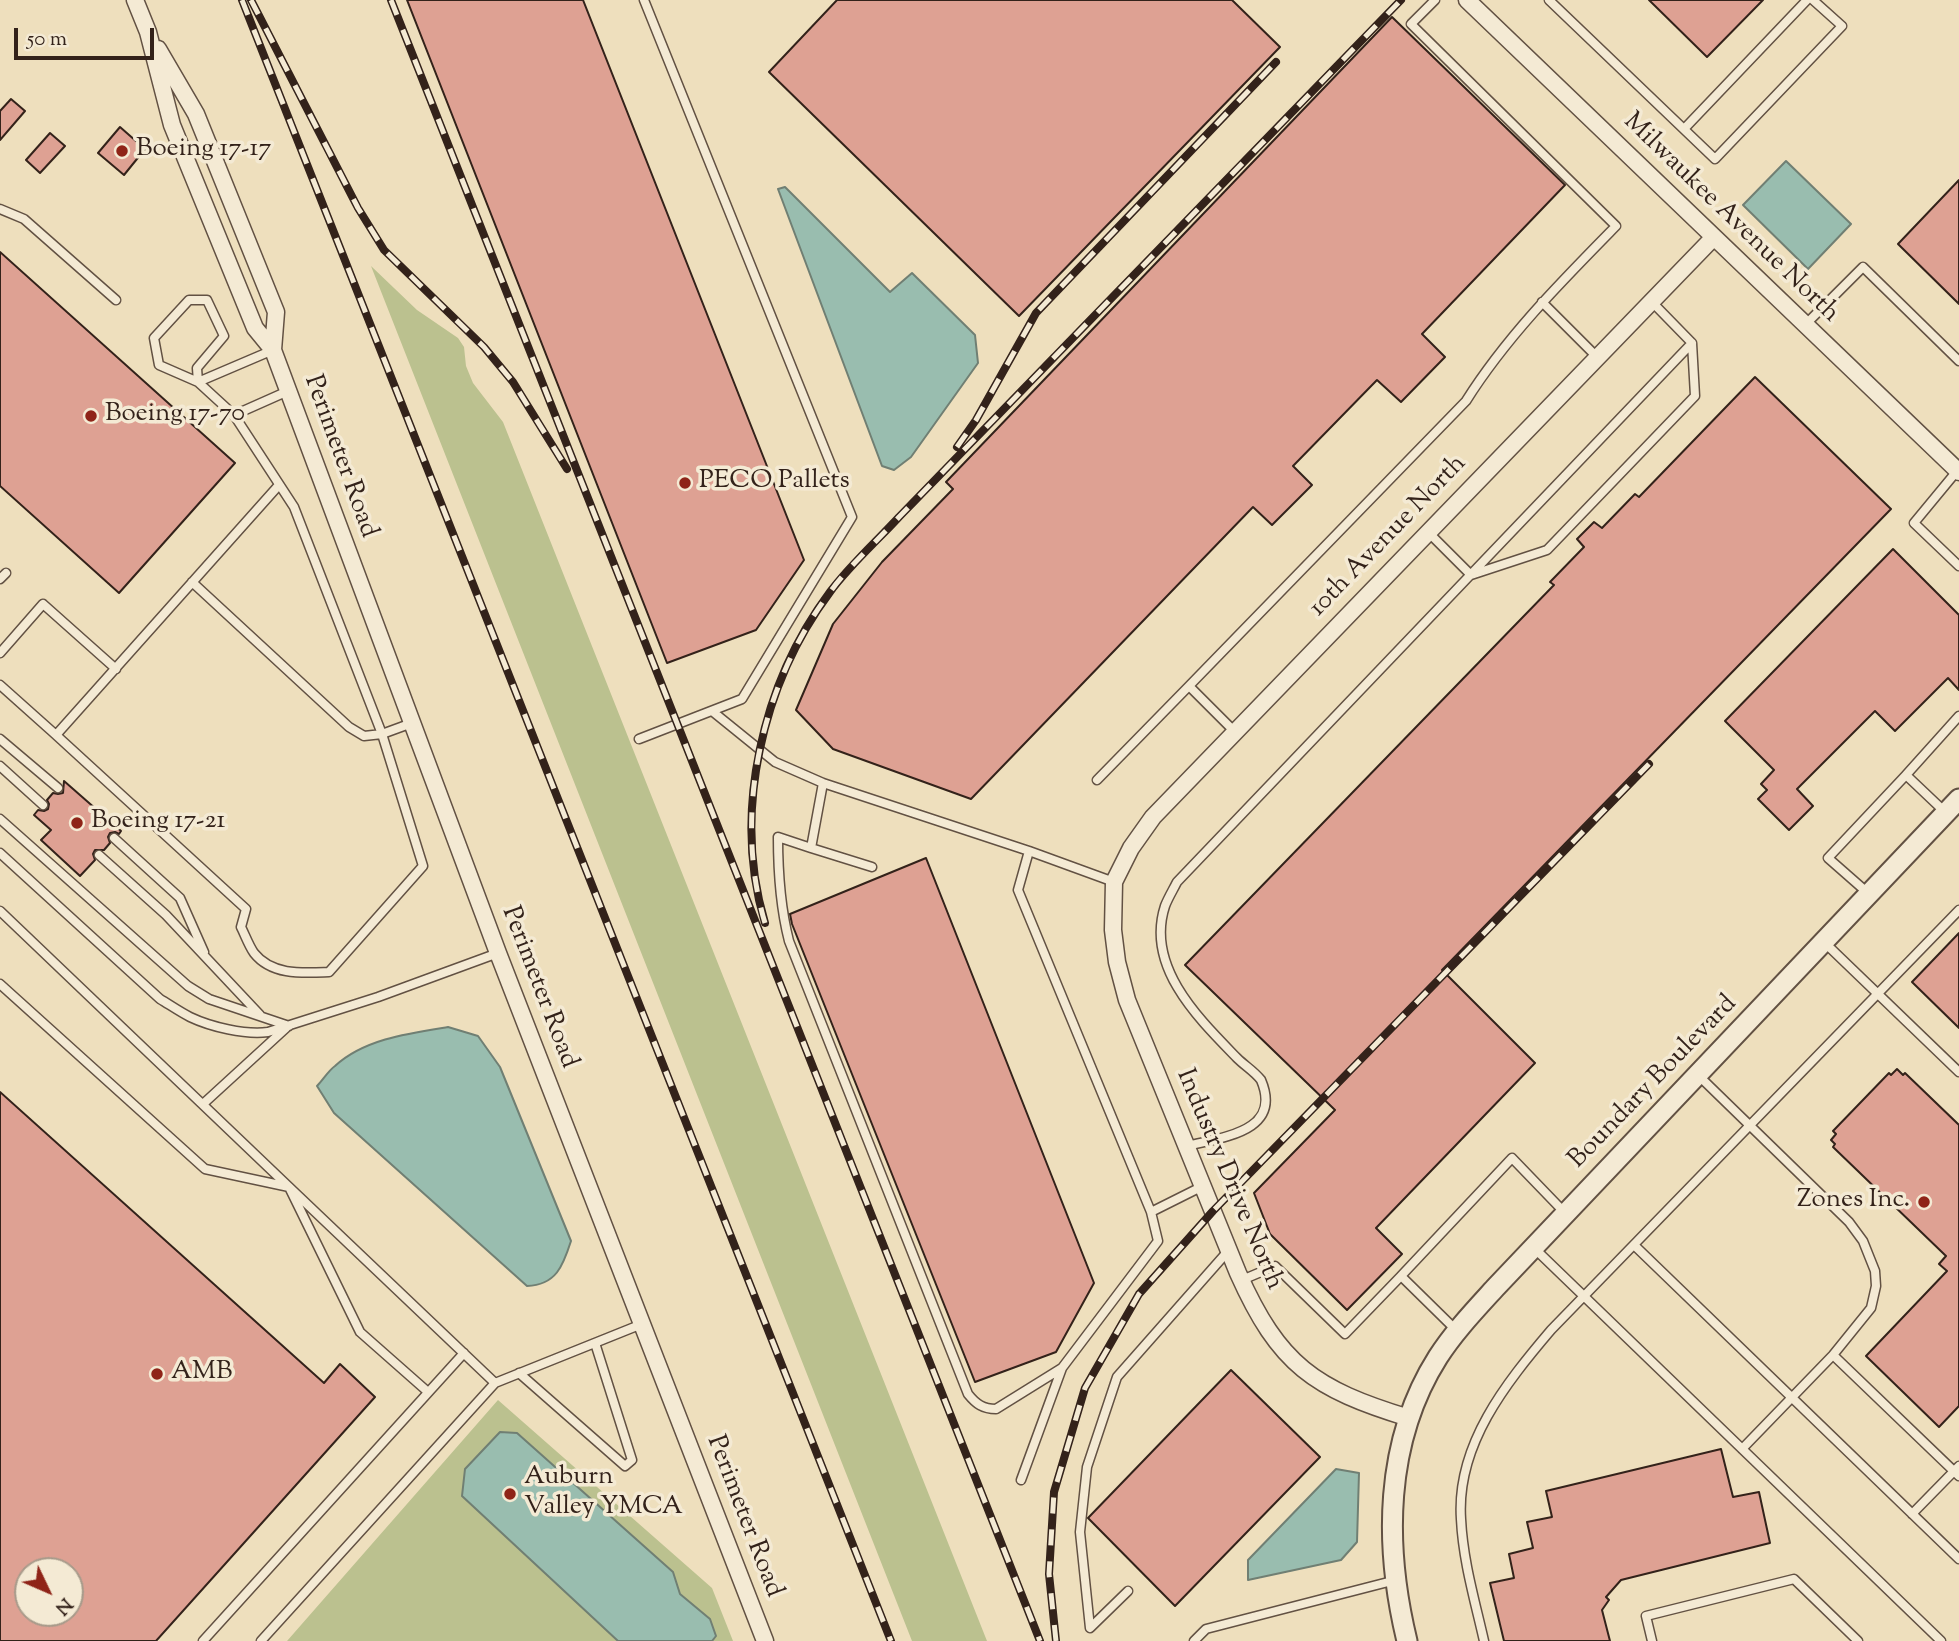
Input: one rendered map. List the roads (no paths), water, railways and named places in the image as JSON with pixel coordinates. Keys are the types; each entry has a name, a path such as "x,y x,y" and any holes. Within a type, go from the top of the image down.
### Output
{"street":[{"name":"Perimeter Road","path":"135,0 148,32 172,125 255,328 273,350 498,953 765,1641"},
{"name":"Milwaukee Avenue North","path":"1467,0 1958,471"},
{"name":"Perimeter Road","path":"148,32 196,114 276,312 273,350"},
{"name":"10th Avenue North","path":"1114,882 1142,831 1714,237"},
{"name":"Boundary Boulevard","path":"1407,1641 1391,1544 1395,1474 1409,1418 1438,1357 1457,1331 1534,1248 1952,805"},
{"name":"Industry Drive North","path":"1114,882 1114,947 1127,1000 1255,1309 1269,1331 1297,1364 1313,1377 1343,1395 1409,1418"}],"lane":[{"path":"639,739 742,699 852,517 644,0"},
{"path":"1097,780 1466,401 1482,376 1542,302 1616,226 1411,24 1435,0"},
{"path":"1549,0 1715,159 1842,26 1813,0"},
{"path":"1684,129 1807,0"},
{"path":"0,209 23,219 116,300"},
{"path":"1805,325 1863,267 1959,361"},
{"path":"0,685 246,909 241,927 254,953 268,965 290,973 329,972 423,866 382,734 294,507 234,415 198,382 159,365 155,338 189,300 207,300 224,336 197,368 198,382"},
{"path":"1471,575 1547,550 1695,396 1692,343 1651,301"},
{"path":"1542,302 1597,357"},
{"path":"1187,1146 1247,1130 1263,1113 1266,1091 1254,1071 1244,1065 1204,1024 1175,984 1164,959 1160,933 1165,906 1177,882 1692,343"},
{"path":"198,382 273,350"},
{"path":"234,415 288,391"},
{"path":"1958,471 1914,523 1959,566"},
{"path":"56,735 279,485"},
{"path":"1429,532 1471,575"},
{"path":"192,582 349,727 363,736 382,734 412,723"},
{"path":"0,653 44,604 116,668"},
{"path":"1189,686 1235,732"},
{"path":"712,711 775,762 823,783 1114,882"},
{"path":"1869,895 1828,858 1959,716"},
{"path":"0,739 58,788"},
{"path":"0,766 43,805"},
{"path":"1906,775 1952,805"},
{"path":"811,848 823,783"},
{"path":"0,819 188,986 209,999 289,1026"},
{"path":"872,867 778,837 778,876 789,941 968,1394 975,1403 986,1409 996,1409 1062,1368"},
{"path":"114,838 180,898 206,958"},
{"path":"1021,1480 1062,1368 1158,1241 1151,1212 1018,890 1029,851"},
{"path":"0,853 160,999 190,1017 218,1026 260,1033 289,1026 379,997 498,953"},
{"path":"99,855 166,915 262,1017"},
{"path":"1484,1641 1469,1578 1460,1518 1461,1494 1469,1459 1482,1426 1515,1373 1584,1296 1959,910"},
{"path":"0,911 495,1382"},
{"path":"1825,942 1959,1072"},
{"path":"0,984 205,1169 289,1187"},
{"path":"202,1104 289,1026"},
{"path":"1698,1076 1849,1222 1870,1253 1875,1271 1876,1286 1871,1308 1833,1355 1742,1449"},
{"path":"1242,1280 1275,1266 1345,1334 1512,1158 1566,1214"},
{"path":"1151,1212 1203,1186"},
{"path":"289,1187 360,1332 428,1392"},
{"path":"1634,1245 1959,1559"},
{"path":"1534,1248 1941,1641"},
{"path":"1128,1591 1090,1628 1080,1532 1087,1468 1116,1377 1229,1250"},
{"path":"1401,1276 1457,1331"},
{"path":"261,1641 495,1382 642,1324"},
{"path":"519,1373 625,1466 632,1460 595,1343"},
{"path":"203,1641 464,1353"},
{"path":"1833,1355 1957,1471 1912,1514"},
{"path":"1651,1641 1646,1616 1794,1579 1858,1641"},
{"path":"1194,1641 1206,1629 1396,1580"}],"railway":[{"path":"242,0 891,1641"},
{"path":"251,0 358,208 384,250 484,347 513,382 567,469"},
{"path":"391,0 1040,1641"},
{"path":"765,923 756,881 752,838 753,794 760,750 771,708 787,667 806,628 830,592 863,554 1401,0"},
{"path":"957,447 976,420 1036,313 1276,62"},
{"path":"1056,1641 1049,1574 1054,1492 1085,1388 1139,1294 1213,1211 1649,764"}],"place":[{"name":"Boeing 17-17","path":"122,151"},
{"name":"Boeing 17-70","path":"91,416"},
{"name":"PECO Pallets","path":"685,483"},
{"name":"Boeing 17-21","path":"77,823"},
{"name":"Zones Inc.","path":"1924,1202"},
{"name":"AMB","path":"157,1374"},
{"name":"Auburn Valley YMCA","path":"510,1494"}]}
